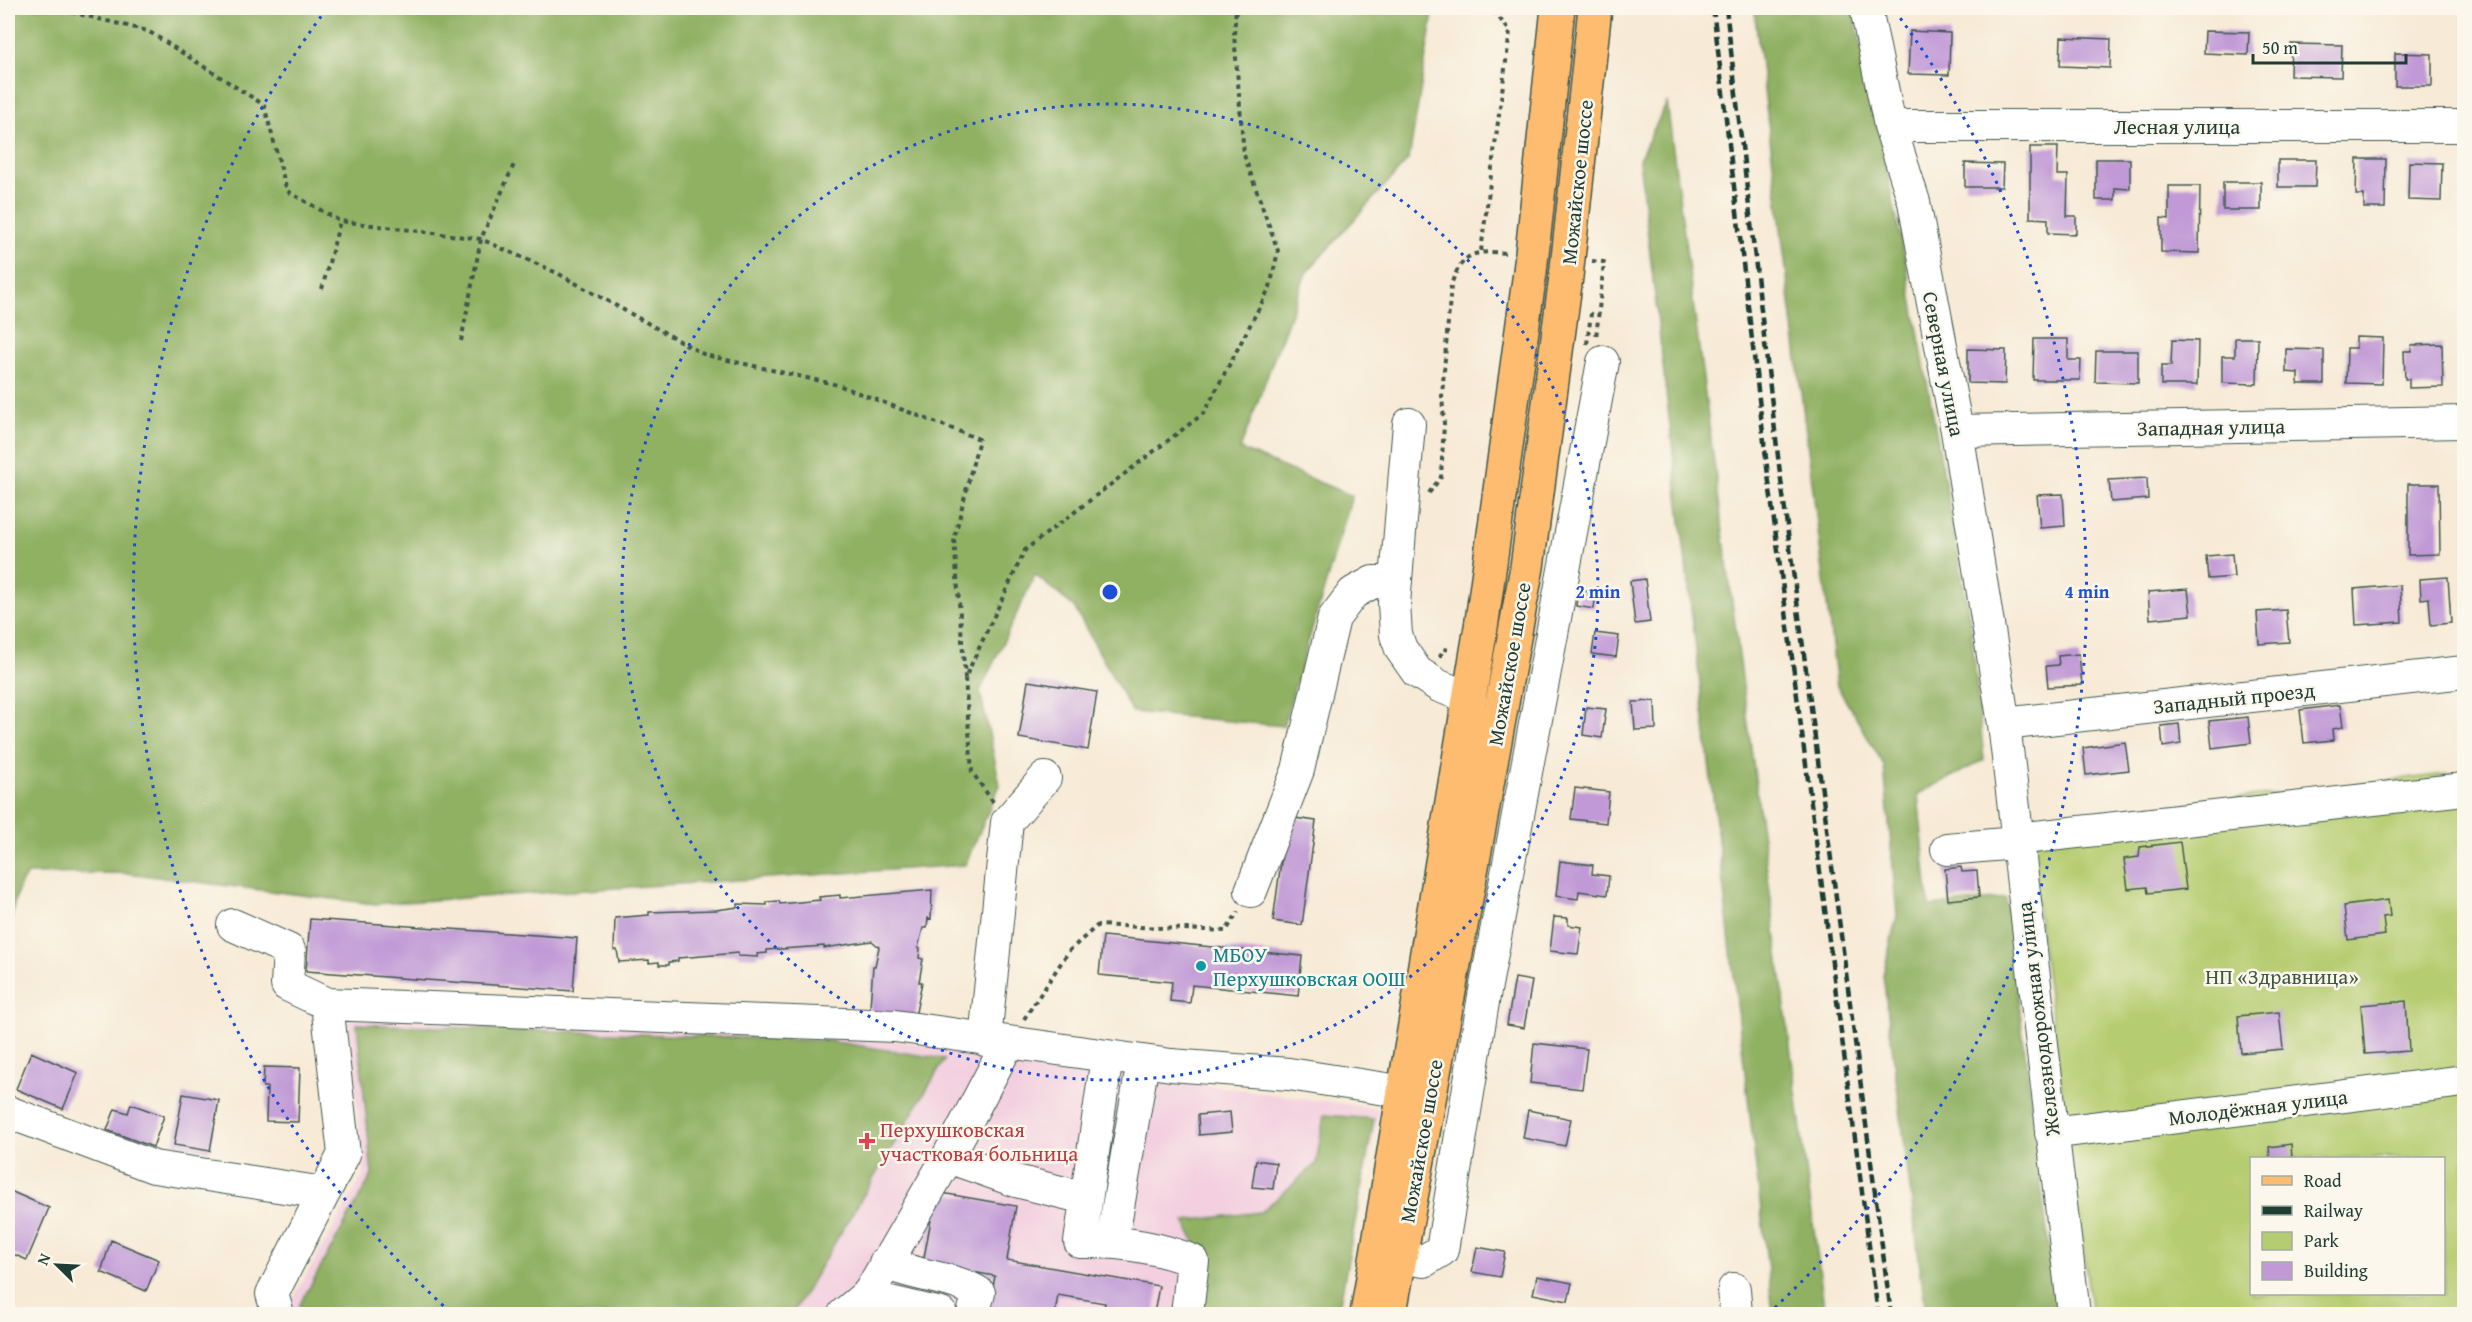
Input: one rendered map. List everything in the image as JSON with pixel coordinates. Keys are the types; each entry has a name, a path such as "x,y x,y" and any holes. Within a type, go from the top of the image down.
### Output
{"main road":[{"name":"Можайское шоссе","path":"1367,1314 1499,514 1523,263 1558,8"},
{"name":"Можайское шоссе","path":"1390,1314 1523,589 1574,268 1595,8"}],"street":[{"name":"Северная улица","path":"1866,8 1890,126 1914,202 1957,431 2004,724"},
{"name":"Лесная улица","path":"1890,126 2464,126"},
{"path":"1400,1257 1424,1261 1442,1250 1484,996 1599,352"},
{"name":"Западная улица","path":"1957,431 2464,422"},
{"path":"1409,424 1394,621 1405,656 1417,672 1428,680 1470,698"},
{"path":"1251,891 1298,770 1334,618 1353,593 1373,582 1396,582"},
{"name":"Западный проезд","path":"2004,724 2464,672"},
{"name":"Железнодорожная улица","path":"2004,724 2016,841 2074,1314"},
{"path":"844,1314 869,1293 948,1156 996,1042 1006,822 1045,778"},
{"path":"1947,849 2464,789"},
{"path":"232,925 289,950 286,985 327,1004 895,1026 1143,1062 1289,1074 1405,1092"},
{"path":"278,1314 272,1294 344,1154 327,1004"},
{"path":"1107,1057 1080,1242 1112,1242 1164,1249 1193,1261 1187,1314"},
{"path":"1112,1242 1143,1062"},
{"name":"Молодёжная улица","path":"2051,1133 2464,1081"},
{"path":"8,1112 154,1167 324,1193"},
{"path":"948,1156 1016,1182 1085,1198"},
{"path":"885,1263 908,1273 970,1287 980,1293 973,1314"},
{"path":"869,1293 882,1300 941,1314"}],"path":[{"path":"54,8 148,31 264,105 286,191 340,221 481,239 557,273 705,355 838,385 979,439 954,539 972,772 1006,822"},
{"path":"965,678 1024,550 1204,412 1270,287 1278,251 1244,155 1234,34 1236,8"},
{"path":"1482,250 1510,31 1491,8"},
{"path":"460,342 481,239 515,162"},
{"path":"322,289 340,221"},
{"path":"1422,498 1441,477 1444,424 1442,395 1451,285 1457,268 1468,256 1482,250 1523,263"},
{"path":"1574,268 1604,262 1599,352"},
{"path":"1435,668 1443,649 1455,650"},
{"path":"996,1042 1069,951 1098,925 1226,931 1251,891"}],"shaded area":[{"name":"Перхушковская участковая больница","path":"348,1018 834,1032 1379,1109 1338,1314 289,1314 287,1309 364,1174"}],"green space":[{"path":"8,8 1434,8 1409,159 1306,273 1240,449 1352,496 1283,726 1132,712 1074,607 1035,575 980,691 1000,785 965,865 374,904 126,873 27,874 19,889 11,923 8,1012"},
{"path":"1754,8 1853,8 1906,264 1971,627 1984,760 1918,794 1929,906 2006,898 2057,1314 1926,1314 1883,975 1897,916 1884,765 1837,686"},
{"path":"1667,103 1825,1314 1773,1314 1639,159"},
{"name":"НП «Здравница»","path":"2464,772 2464,1314 2092,1314 2026,823"},
{"path":"357,1024 829,1041 945,1059 792,1314 317,1314 299,1306 372,1175"},
{"path":"1324,1115 1374,1119 1338,1314 1192,1314 1202,1257 1184,1221 1261,1212 1316,1164"}],"building":[{"path":"1910,31 1950,33 1949,75 1908,74"},
{"path":"2205,31 2249,32 2248,55 2204,53"},
{"path":"2061,37 2111,39 2110,68 2060,66"},
{"path":"2291,44 2342,45 2341,77 2290,76"},
{"path":"2395,53 2432,54 2432,86 2395,86"},
{"path":"2030,147 2058,147 2057,175 2068,175 2067,216 2076,216 2076,234 2048,233 2048,219 2030,218"},
{"path":"2096,159 2130,159 2130,189 2115,188 2115,200 2096,200"},
{"path":"2357,159 2386,159 2385,208 2364,208 2364,195 2356,195"},
{"path":"2278,160 2316,160 2315,187 2278,187"},
{"path":"2409,162 2442,163 2441,201 2408,200"},
{"path":"1965,163 2003,164 2002,187 1965,187"},
{"path":"2223,182 2261,182 2261,210 2223,210"},
{"path":"2169,186 2200,186 2199,253 2161,252 2161,218 2169,219"},
{"path":"2356,337 2383,338 2382,384 2346,383 2347,348 2356,348"},
{"path":"2235,338 2258,338 2257,384 2222,383 2222,356 2235,356"},
{"path":"2034,339 2068,339 2068,360 2081,360 2080,380 2033,380"},
{"path":"2172,340 2198,341 2197,385 2161,385 2161,366 2171,366"},
{"path":"2442,344 2443,387 2409,388 2409,379 2405,379 2404,351 2412,351 2411,345"},
{"path":"1968,349 2006,350 2005,384 1968,383"},
{"path":"2286,349 2324,350 2324,384 2298,384 2298,373 2286,372"},
{"path":"2096,351 2138,351 2138,383 2095,382"},
{"path":"2147,478 2148,499 2111,502 2109,480"},
{"path":"2408,484 2439,484 2440,554 2408,555"},
{"path":"2063,494 2065,526 2040,528 2037,495"},
{"path":"2232,554 2234,577 2208,579 2206,556"},
{"path":"2448,577 2451,623 2431,625 2429,598 2421,599 2420,579"},
{"path":"1645,579 1650,622 1635,624 1630,581"},
{"path":"2400,585 2402,622 2356,625 2354,589"},
{"path":"2188,589 2191,615 2150,619 2148,592"},
{"path":"1578,590 1596,592 1594,609 1576,606"},
{"path":"2286,610 2289,642 2259,644 2257,612"},
{"path":"1595,633 1619,636 1616,657 1592,654"},
{"path":"2079,654 2082,685 2048,687 2046,666 2059,665 2058,656"},
{"path":"1028,681 1097,692 1088,750 1019,738"},
{"path":"1655,701 1656,729 1635,730 1633,702"},
{"path":"2340,705 2343,727 2332,729 2333,740 2304,743 2300,710"},
{"path":"1586,707 1606,709 1602,738 1583,735"},
{"path":"2248,717 2251,743 2212,748 2209,721"},
{"path":"2179,724 2181,744 2163,747 2161,726"},
{"path":"2125,742 2129,770 2086,775 2083,748"},
{"path":"1575,788 1609,792 1606,823 1571,819"},
{"path":"1287,817 1316,821 1302,925 1273,921"},
{"path":"2180,842 2186,889 2148,893 2147,887 2128,889 2124,859 2139,857 2140,847"},
{"path":"1560,861 1593,865 1592,874 1609,876 1607,895 1579,891 1578,899 1556,896"},
{"path":"1961,867 1962,872 1977,871 1979,897 1948,900 1945,869"},
{"path":"932,890 931,919 928,918 927,928 923,928 918,948 920,949 919,958 923,959 919,982 922,982 913,1027 869,1021 873,966 875,966 879,947 872,941 824,948 824,946 767,950 767,953 757,954 758,957 738,956 738,953 678,958 678,961 669,962 669,965 659,965 659,962 649,963 649,960 619,962 617,950 614,950 615,918 649,915 649,912 716,910 738,907 738,904 767,905 767,902 779,901 780,904 820,900 819,897 840,895 840,898"},
{"path":"2388,900 2390,916 2383,917 2385,935 2348,940 2344,906"},
{"path":"1554,917 1568,918 1568,925 1582,927 1578,954 1550,951"},
{"path":"310,919 577,938 573,991 306,971"},
{"name":"МБОУ Перхушковская ООШ","path":"1103,936 1302,956 1298,996 1192,985 1190,1003 1170,1001 1172,982 1099,975"},
{"path":"1515,978 1532,981 1524,1028 1507,1025"},
{"path":"2406,1001 2409,1051 2365,1054 2361,1005"},
{"path":"2279,1012 2283,1049 2241,1053 2238,1016"},
{"path":"1534,1043 1587,1049 1582,1089 1530,1083"},
{"path":"31,1052 78,1073 63,1109 16,1089"},
{"path":"264,1067 300,1068 298,1122 266,1121 267,1087 263,1087"},
{"path":"183,1094 219,1100 210,1151 174,1145"},
{"path":"131,1104 164,1116 153,1147 107,1130 115,1109 128,1113"},
{"path":"1528,1110 1571,1119 1565,1146 1523,1138"},
{"path":"1230,1112 1232,1132 1199,1135 1198,1115"},
{"path":"2291,1144 2292,1157 2270,1157 2269,1147"},
{"path":"1256,1160 1276,1163 1273,1189 1252,1187"},
{"path":"8,1190 49,1208 27,1260 8,1252"},
{"path":"936,1192 1016,1206 1007,1260 1159,1286 1154,1314 1103,1314 1105,1303 1058,1295 1055,1314 988,1314 995,1276 923,1263"},
{"path":"111,1240 159,1260 146,1291 101,1272"},
{"path":"1477,1247 1505,1252 1500,1277 1472,1272"},
{"path":"1537,1276 1572,1283 1568,1301 1533,1294"}],"railway":[{"path":"1713,8 1767,467 1878,1314"},
{"path":"1726,8 1779,465 1891,1314"}],"place":[{"name":"МБОУ Перхушковская ООШ","path":"1201,966"},
{"name":"Перхушковская участковая больница","path":"867,1141"}]}
